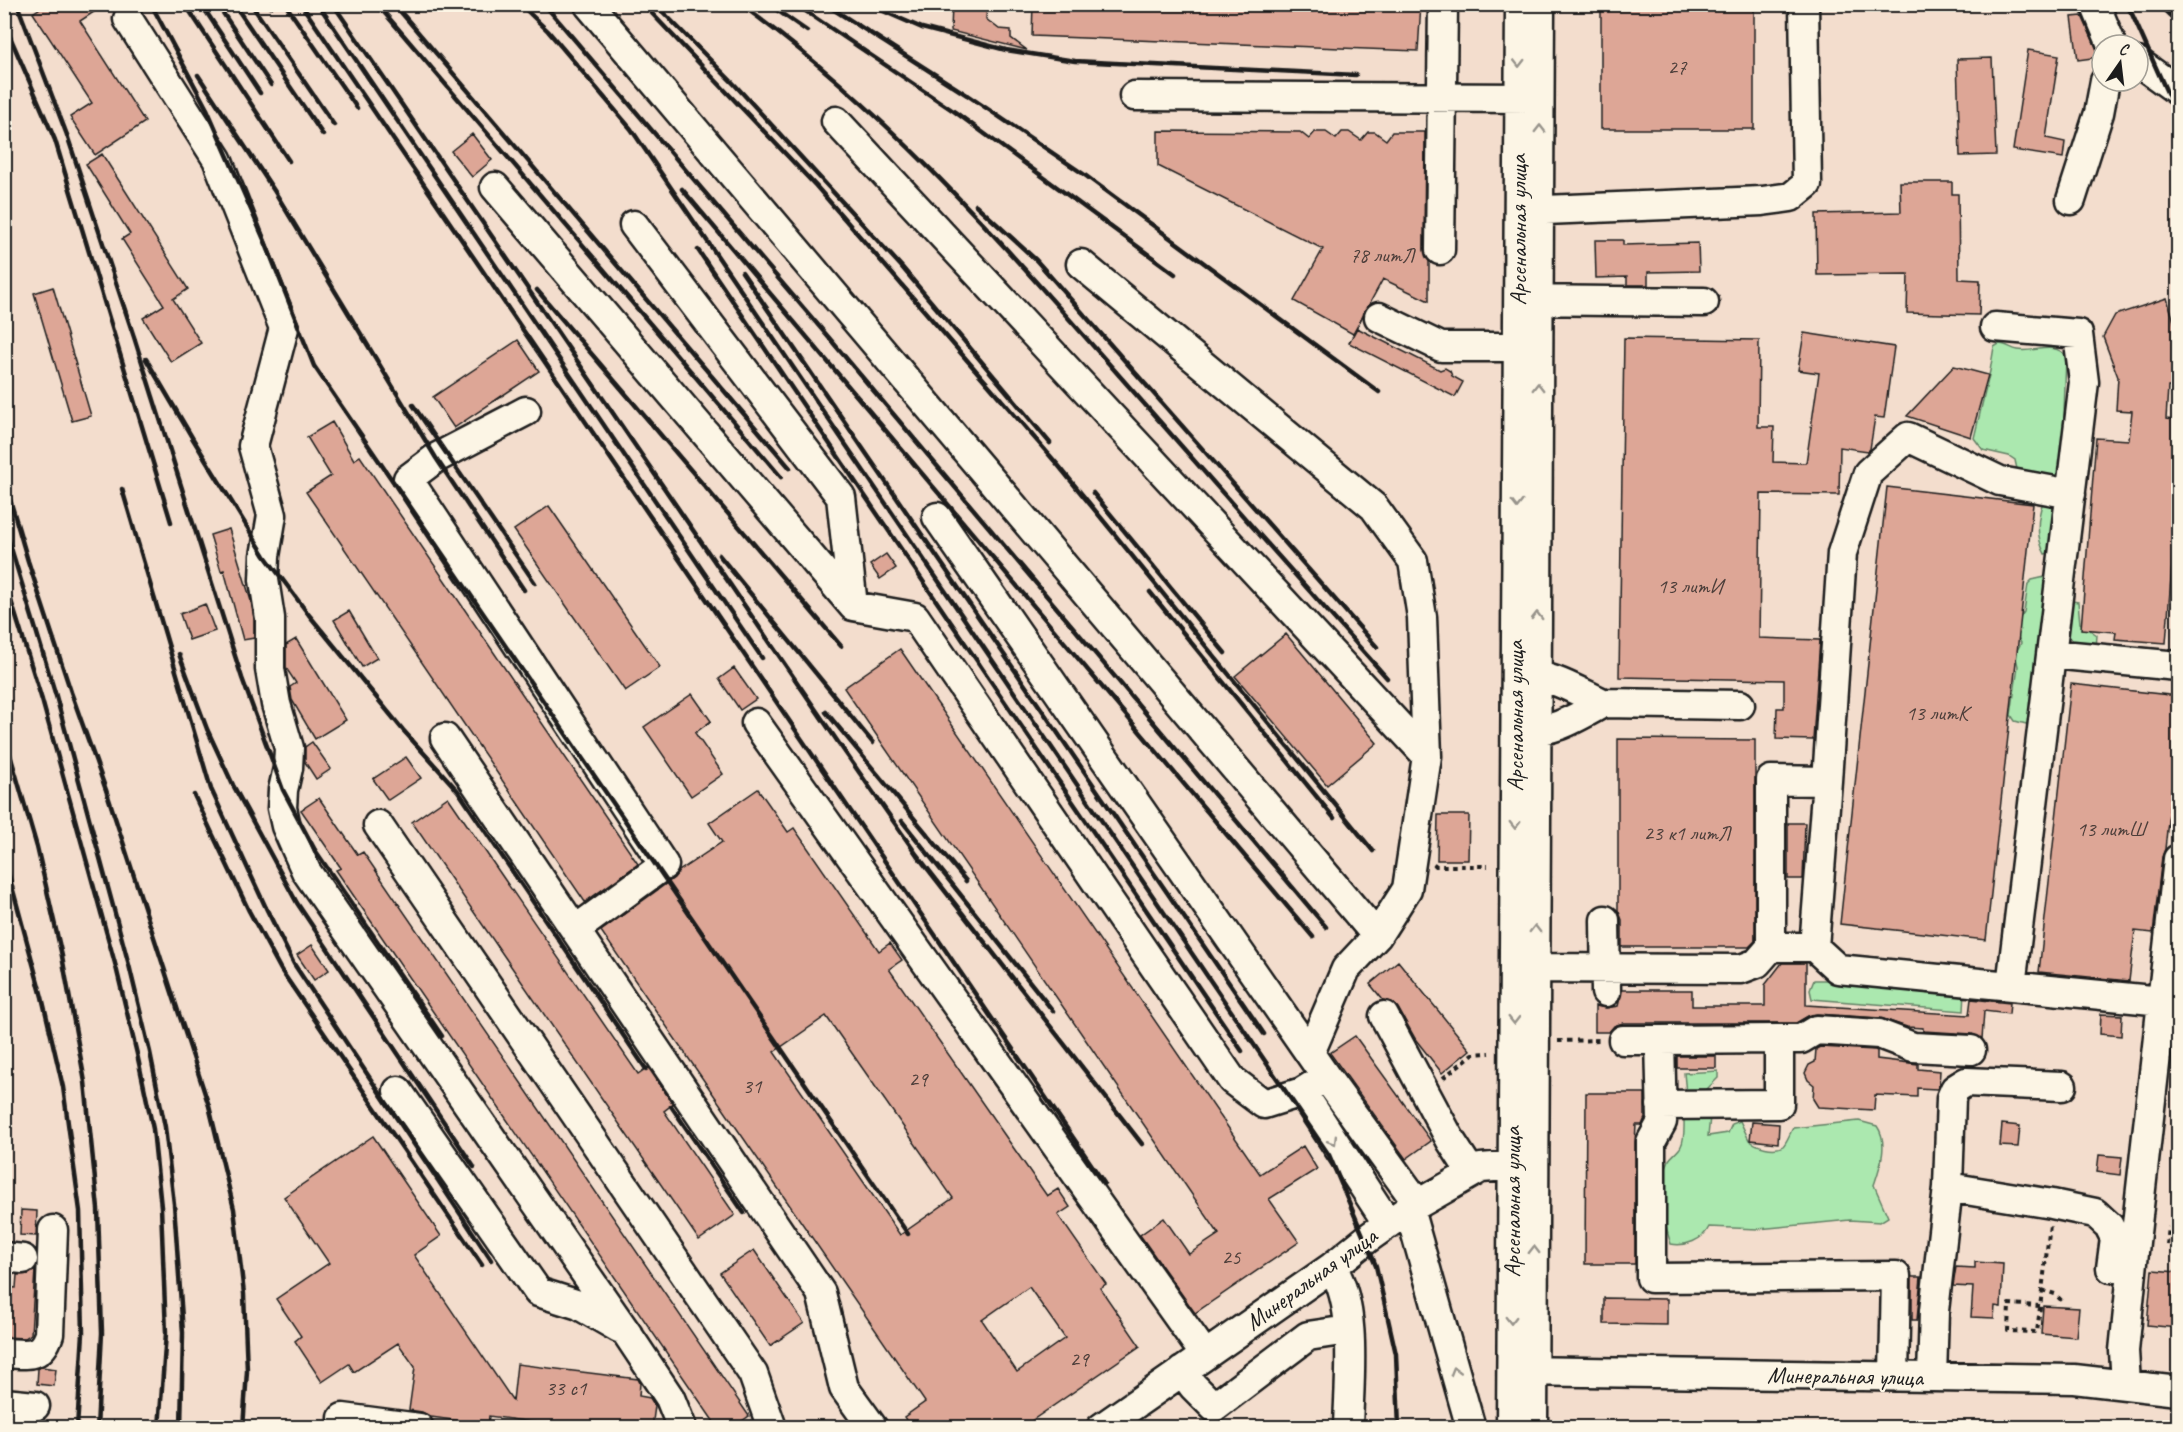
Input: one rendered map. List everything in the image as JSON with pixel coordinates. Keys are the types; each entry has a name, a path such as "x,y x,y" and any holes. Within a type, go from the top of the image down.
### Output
{"street":[{"path":"1440,250 1443,4"},
{"name":"Арсенальная улица","path":"1511,1428 1522,1371 1525,968 1529,98 1520,4"},
{"name":"Арсенальная улица","path":"1529,98 1540,4"},
{"path":"1529,211 1762,201 1791,197 1808,184 1804,4"},
{"path":"2095,4 2108,33"},
{"path":"589,5 1377,936"},
{"path":"128,19 218,159 284,328 253,446 272,515 265,556 264,580 270,618 270,669 276,704 289,748 282,808 286,826 306,871 626,1332 669,1398 682,1428"},
{"path":"2150,71 2178,91"},
{"path":"2071,200 2099,113 2103,93"},
{"path":"1134,96 1529,98"},
{"path":"836,121 1427,756"},
{"path":"495,187 853,606 915,617 1232,1080 1264,1104 1302,1092 1326,1077"},
{"path":"634,225 841,497 853,606"},
{"path":"1081,264 1374,507 1413,561 1422,617 1427,756 1407,890 1377,936 1346,969 1310,1053"},
{"path":"1528,300 1704,302"},
{"name":"Арсенальная улица","path":"1526,674 1517,347 1528,300"},
{"path":"1380,317 1441,347 1517,347"},
{"path":"1995,327 2078,334 2085,382 2011,986"},
{"path":"526,411 436,458 408,479 664,865 575,930"},
{"path":"1814,947 1842,553 1868,473 1908,437 2000,481 2071,494"},
{"path":"937,517 1326,1077 1405,1212 1471,1428"},
{"path":"2052,654 2178,666"},
{"path":"1526,674 1561,682 1603,703 1740,705"},
{"path":"1526,733 1561,726 1603,703"},
{"path":"756,723 1205,1354"},
{"path":"445,738 821,1293 844,1388 873,1428"},
{"path":"1525,968 1605,980 1742,969 1757,963 1771,947 1771,780 1827,781"},
{"path":"378,825 753,1374 772,1428"},
{"path":"2126,1384 2124,1352 2168,1046 2162,1001 2178,859"},
{"path":"1605,920 1605,980"},
{"path":"1771,947 1814,947 1838,969 2162,1001"},
{"path":"1384,1016 1471,1172"},
{"path":"1623,1040 1801,1039 1816,1030 1879,1034 1912,1047 1971,1050"},
{"path":"1661,1105 1779,1104 1779,1039"},
{"path":"1660,1040 1662,1122 1651,1142 1651,1278 1896,1276 1894,1376"},
{"path":"1932,1377 1934,1311 1948,1187 1951,1098 1955,1089 1966,1082 2062,1086"},
{"path":"398,1091 538,1292 579,1305 626,1332"},
{"path":"1302,1092 1405,1212"},
{"name":"Минеральная улица","path":"1101,1428 1332,1267 1405,1212 1471,1172 1492,1166 1523,1165"},
{"path":"1948,1187 2095,1213 2109,1226 2115,1238 2111,1268"},
{"path":"17,1353 40,1351 46,1344 49,1334 53,1230"},
{"path":"1332,1267 1342,1289 1350,1341 1348,1428"},
{"path":"1182,1371 1214,1407 1308,1336 1348,1330"},
{"name":"Арсенальная улица","path":"1522,1371 1533,1428"},
{"name":"Минеральная улица","path":"1522,1371 2074,1379 2178,1391"},
{"path":"4,1403 35,1406"},
{"path":"343,1428 343,1418 418,1428"}],"path":[{"path":"1432,863 1436,866 1488,866"},
{"path":"1558,1041 1623,1040"},
{"path":"1425,1093 1473,1054 1491,1053"},
{"path":"2040,1306 2009,1304 2008,1331 2037,1332 2052,1204"},
{"path":"2168,1245 2169,1227"},
{"path":"2042,1290 2055,1294 2062,1300"}],"green space":[{"path":"1999,344 2024,351 2056,349 2066,356 2062,472 2058,477 2022,479 2018,474 2015,460 2009,456 1983,450 1974,438 1994,347"},
{"path":"2044,499 2057,502 2052,552 2045,554 2038,527"},
{"path":"2045,577 2045,634 2035,668 2042,687 2034,726 2015,721 2011,715 2018,666 2015,654 2021,643 2013,628 2024,612 2028,584 2032,580"},
{"path":"2065,600 2078,602 2080,623 2097,635 2096,648 2077,646 2069,636 2060,619"},
{"path":"1814,980 1965,990 1964,1011 1812,999 1810,990"},
{"path":"1718,1071 1718,1078 1699,1097 1686,1093 1684,1073"},
{"path":"1710,1117 1708,1136 1728,1133 1732,1124 1740,1121 1749,1140 1770,1148 1783,1146 1793,1128 1859,1121 1877,1126 1881,1133 1883,1147 1874,1185 1888,1217 1880,1222 1850,1220 1758,1229 1709,1227 1693,1242 1671,1244 1663,1202 1666,1169 1669,1160 1679,1150 1682,1143 1684,1118"}],"building":[{"path":"46,4 106,4 80,21 145,122 95,155 70,117 92,103 33,13"},
{"path":"952,4 987,4 986,19 999,29 1011,30 1011,38 1027,50 951,31"},
{"path":"1033,4 1421,4 1418,51 1032,36"},
{"path":"1601,4 1754,4 1754,129 1601,129"},
{"path":"2082,16 2090,34 2090,58 2078,60 2072,17"},
{"path":"2028,50 2059,55 2046,138 2065,142 2063,158 2013,150"},
{"path":"1992,58 1996,155 1960,156 1957,59"},
{"path":"1158,131 1300,132 1309,139 1315,132 1326,132 1336,139 1342,132 1349,132 1361,140 1368,132 1375,132 1386,140 1392,132 1425,132 1424,250 1429,261 1429,301 1383,279 1353,334 1294,301 1323,249 1158,166"},
{"path":"472,134 492,160 472,177 451,151"},
{"path":"102,154 188,289 173,299 201,343 171,362 143,318 164,305 122,239 130,234 86,164"},
{"path":"1900,182 1952,182 1952,194 1958,194 1959,279 1980,280 1979,315 1907,313 1908,274 1817,275 1816,214 1901,212"},
{"path":"1595,240 1623,240 1623,245 1698,243 1699,271 1648,272 1648,285 1627,285 1627,277 1596,278"},
{"path":"53,287 91,416 72,421 34,293"},
{"path":"2167,298 2178,335 2178,387 2168,387 2166,419 2176,420 2174,448 2178,449 2178,485 2166,643 2115,639 2116,632 2081,629 2096,438 2129,440 2132,411 2116,410 2118,377 2103,337 2115,315"},
{"path":"1357,328 1440,370 1445,368 1450,371 1452,376 1463,382 1455,397 1349,343"},
{"path":"1804,333 1894,347 1884,418 1875,417 1870,449 1868,451 1840,447 1839,495 1761,494 1759,638 1820,640 1813,740 1776,739 1777,708 1784,708 1784,680 1619,677 1624,338 1759,340 1758,427 1774,427 1773,462 1806,463 1819,373 1798,370"},
{"path":"518,340 539,371 454,428 433,397"},
{"path":"1954,366 1988,375 1971,437 1907,416"},
{"path":"332,422 354,460 360,456 638,864 585,902 306,492 331,476 307,437"},
{"path":"1887,487 2033,504 1986,940 1840,924"},
{"path":"549,506 660,667 625,691 514,530"},
{"path":"229,529 251,601 254,619 254,638 243,640 224,570 221,571 210,535"},
{"path":"886,554 896,568 880,579 870,565"},
{"path":"205,604 215,631 189,640 180,614"},
{"path":"349,611 377,658 362,667 334,620"},
{"path":"1286,634 1377,743 1327,785 1235,676"},
{"path":"296,639 346,720 315,739 292,700 290,687 296,683 286,668 286,645"},
{"path":"900,649 1260,1174 1303,1146 1317,1169 1269,1199 1299,1242 1195,1313 1140,1235 1164,1218 1189,1254 1219,1234 844,688"},
{"path":"734,668 756,699 740,710 719,679"},
{"path":"2071,684 2178,696 2178,727 2153,933 2135,931 2129,981 2039,972"},
{"path":"692,694 711,721 695,733 723,774 691,796 644,727"},
{"path":"1618,739 1755,740 1755,941 1749,947 1622,947 1622,920 1618,910"},
{"path":"312,742 331,769 316,779 305,762 305,747"},
{"path":"406,757 421,778 388,800 373,779"},
{"path":"758,789 788,832 794,828 879,951 890,943 902,960 889,969 1047,1196 1058,1189 1070,1207 1058,1215 1106,1284 1100,1288 1140,1346 1021,1428 911,1428 904,1417 925,1402 601,931 674,878 679,871 722,842 709,823","holes":["826,1016 953,1198 900,1235 774,1052","1029,1287 1065,1338 1017,1372 982,1320"]},
{"path":"448,797 638,1074 648,1067 673,1104 664,1111 735,1215 699,1240 412,822"},
{"path":"319,798 358,855 363,852 749,1416 732,1428 718,1428 336,870 341,868 301,810"},
{"path":"1438,815 1469,815 1468,860 1437,860"},
{"path":"1788,823 1805,823 1803,879 1788,879"},
{"path":"312,945 329,970 314,980 297,955"},
{"path":"1398,961 1470,1050 1442,1073 1416,1040 1398,1008 1392,1002 1383,1000 1370,984"},
{"path":"1782,963 1806,963 1806,1005 1969,1015 1971,999 2010,1003 2009,1014 1984,1011 1982,1039 1972,1034 1923,1031 1923,1028 1907,1027 1880,1018 1817,1014 1796,1023 1623,1023 1614,1026 1609,1032 1595,1032 1595,1006 1606,1008 1618,1006 1622,990 1692,990 1692,1006 1765,1006 1765,985"},
{"path":"2101,1014 2122,1015 2121,1036 2100,1034"},
{"path":"1355,1036 1431,1141 1406,1159 1330,1053"},
{"path":"1820,1047 1875,1050 1877,1059 1918,1064 1918,1069 1940,1071 1939,1085 1937,1089 1917,1088 1917,1097 1875,1095 1874,1110 1818,1107 1813,1099 1814,1085 1805,1073 1809,1065 1815,1062 1816,1049"},
{"path":"1677,1056 1716,1056 1716,1068 1677,1068"},
{"path":"1586,1093 1645,1093 1645,1118 1642,1125 1636,1125 1635,1142 1635,1264 1585,1264"},
{"path":"1752,1122 1779,1124 1778,1143 1750,1140"},
{"path":"2002,1124 2020,1126 2018,1147 2000,1146"},
{"path":"373,1136 441,1236 414,1255 513,1401 517,1364 638,1379 639,1396 650,1398 655,1406 652,1428 575,1428 489,1416 488,1425 431,1417 422,1412 409,1410 415,1367 398,1343 354,1372 349,1364 322,1382 295,1341 301,1336 276,1299 329,1263 284,1197"},
{"path":"2099,1155 2122,1157 2120,1175 2097,1172"},
{"path":"21,1210 37,1211 36,1236 20,1235"},
{"path":"754,1250 804,1323 770,1346 720,1273"},
{"path":"1975,1262 2003,1264 2001,1307 1995,1306 1994,1318 1971,1317 1973,1287 1953,1286 1956,1267 1975,1268"},
{"path":"35,1270 31,1334 25,1338 4,1337 4,1287 16,1288 17,1275 29,1274"},
{"path":"2152,1270 2178,1272 2178,1328 2147,1325"},
{"path":"1912,1277 1921,1277 1917,1320 1912,1320"},
{"path":"1604,1298 1667,1299 1667,1325 1604,1324"},
{"path":"2043,1306 2079,1308 2076,1337 2041,1334"},
{"path":"41,1367 56,1369 54,1386 37,1384 38,1369"}],"railway":[{"path":"17,4 67,135 134,337 242,678 283,790 315,850 442,1036"},
{"path":"151,4 207,109 266,244 314,366 908,1234"},
{"path":"185,4 289,161"},
{"path":"201,4 260,93"},
{"path":"217,4 271,85"},
{"path":"234,4 323,135"},
{"path":"251,4 334,125"},
{"path":"285,4 357,108"},
{"path":"301,4 1104,1183"},
{"path":"318,4 762,658"},
{"path":"333,4 917,855 1142,1144"},
{"path":"377,4 781,477"},
{"path":"394,4 790,468"},
{"path":"520,4 548,31 631,129 1329,1155 1376,1266 1396,1354 1399,1428"},
{"path":"544,4 1326,927"},
{"path":"643,4 816,186 1058,465 1373,851"},
{"path":"655,4 735,85 901,266 1050,443"},
{"path":"740,4 842,85 935,174 1067,316 1387,678"},
{"path":"768,4 807,31"},
{"path":"795,4 955,112 1175,274"},
{"path":"825,4 967,95 1082,173 1379,392"},
{"path":"867,4 922,28 1006,50 1075,61 1356,75"},
{"path":"2126,4 2178,117"},
{"path":"2158,4 2178,23"},
{"path":"4,23 55,140 171,522"},
{"path":"198,75 275,192 436,458 524,590"},
{"path":"682,189 1313,937"},
{"path":"976,205 1036,260 1377,647"},
{"path":"698,250 1242,1051"},
{"path":"742,272 1264,1034"},
{"path":"537,290 841,646"},
{"path":"146,359 265,556 309,615 403,730 458,791 646,1069"},
{"path":"413,405 535,583"},
{"path":"4,479 28,561 106,790 209,1106 234,1209 244,1294 247,1371 243,1428"},
{"path":"122,489 211,789 267,910 294,964 491,1260"},
{"path":"1093,493 1225,653"},
{"path":"4,525 56,696 129,965 165,1127 174,1204 183,1333 181,1428"},
{"path":"719,555 873,743"},
{"path":"4,578 42,700 116,967 153,1129 161,1207 166,1333 159,1428"},
{"path":"1150,592 1334,818"},
{"path":"179,654 207,729 233,785 297,903 474,1167"},
{"path":"826,712 966,881"},
{"path":"4,734 37,847 62,956 85,1082 98,1209 102,1333 97,1428"},
{"path":"194,795 249,911 281,970 482,1265"},
{"path":"902,821 1053,1011"},
{"path":"4,857 42,997 63,1087 80,1211 83,1333 77,1428"},
{"path":"671,1106 744,1213"}]}
